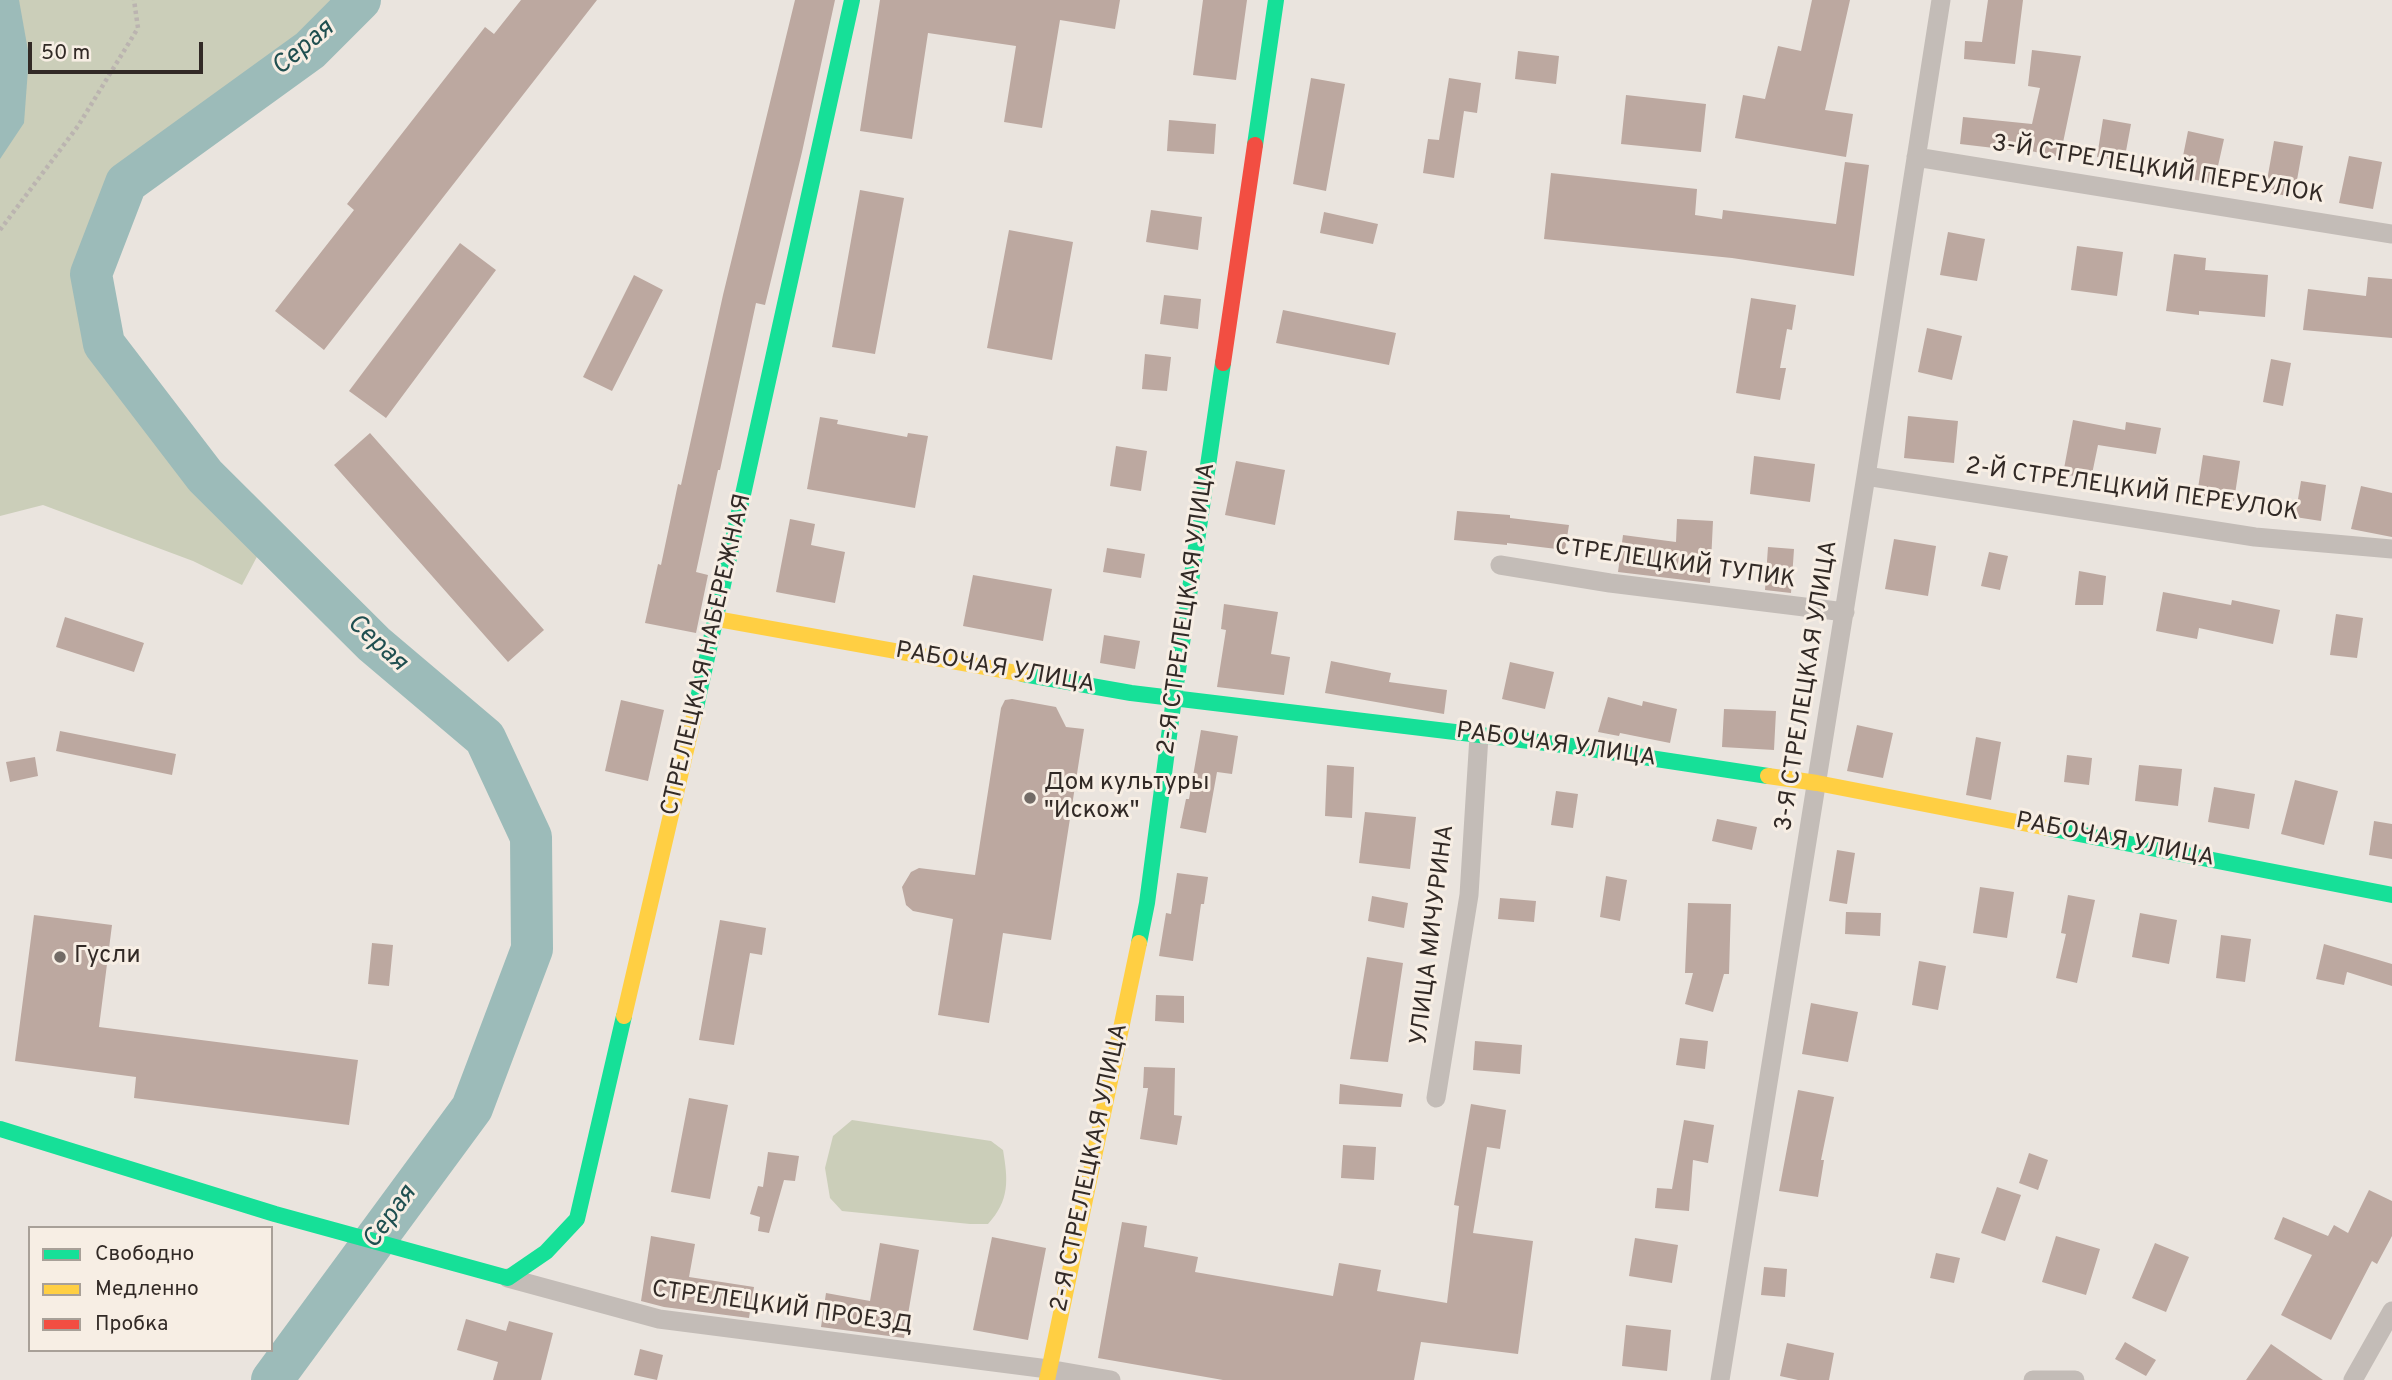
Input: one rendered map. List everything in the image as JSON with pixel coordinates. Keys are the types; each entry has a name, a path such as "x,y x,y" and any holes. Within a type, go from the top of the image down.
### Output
{"street":[{"name":"СТРЕЛЕЦКАЯ НАБЕРЕЖНАЯ","path":"508,1278 537,1262 558,1243 577,1219 717,619 852,0"},
{"name":"2-Я СТРЕЛЕЦКАЯ УЛИЦА","path":"1047,1375 1147,903 1174,698 1276,0"},
{"name":"3-Я СТРЕЛЕЦКАЯ УЛИЦА","path":"1720,1380 1867,476 1941,0"},
{"name":"3-Й СТРЕЛЕЦКИЙ ПЕРЕУЛОК","path":"1916,157 2392,234"},
{"name":"2-Й СТРЕЛЕЦКИЙ ПЕРЕУЛОК","path":"1867,476 2255,537 2392,549"},
{"name":"СТРЕЛЕЦКИЙ ТУПИК","path":"1500,565 1610,583 1845,612"},
{"name":"РАБОЧАЯ УЛИЦА","path":"717,619 1131,693 1584,748 1817,783 2392,895"},
{"name":"УЛИЦА МИЧУРИНА","path":"1436,1098 1469,895 1479,736"},
{"name":"СТРЕЛЕЦКИЙ ПРОЕЗД","path":"0,1129 275,1214 659,1319 1047,1375 1111,1380"},
{"path":"0,1147 27,1139"},
{"path":"2353,1380 2392,1311"},
{"path":"2033,1380 2075,1380"}],"path":[{"path":"0,230 78,127 138,28 134,0"}],"green space":[{"path":"0,0 340,0 297,38 123,162 86,252 91,344 161,442 260,551 242,585 193,561 43,505 0,516"},
{"path":"852,1120 991,1141 1003,1150 1006,1171 1004,1198 995,1215 988,1224 970,1224 842,1211 830,1198 825,1168 833,1136"}],"water":[{"path":"0,0 19,0 29,56 24,123 0,159"}],"building":[{"path":"521,0 597,0 324,350 275,311 354,210 347,204 485,27 494,34"},
{"path":"795,0 835,0 765,305 756,303 718,470 696,572 708,575 696,633 645,623 658,564 661,565 678,484 681,485 723,295"},
{"path":"880,0 1120,0 1115,29 1060,20 1042,128 1004,122 1016,46 928,33 912,139 860,131"},
{"path":"1203,0 1247,0 1236,80 1193,75"},
{"path":"1812,0 1850,0 1825,110 1853,114 1846,157 1735,138 1743,95 1765,99 1778,46 1801,51"},
{"path":"1988,0 2023,0 2015,64 1964,59 1965,41 1982,42"},
{"path":"2032,50 2081,56 2060,157 2011,147 2011,150 1960,144 1963,117 2032,124 2040,88 2028,86"},
{"path":"1518,51 1559,56 1556,84 1515,79"},
{"path":"1311,78 1345,84 1326,191 1293,184"},
{"path":"1449,78 1481,83 1477,113 1464,111 1454,178 1423,173 1428,139 1439,140"},
{"path":"1626,95 1706,104 1701,152 1621,144"},
{"path":"2103,119 2131,124 2124,162 2097,157"},
{"path":"1169,120 1216,124 1214,154 1167,151"},
{"path":"2188,131 2224,139 2214,184 2179,176"},
{"path":"2274,141 2303,146 2294,197 2265,192"},
{"path":"2349,156 2382,162 2373,209 2339,203"},
{"path":"1845,162 1869,165 1854,276 1732,258 1544,239 1551,173 1697,189 1695,215 1722,219 1723,210 1836,224"},
{"path":"860,190 904,198 875,354 832,347"},
{"path":"1151,210 1202,217 1198,250 1146,242"},
{"path":"1324,212 1378,224 1373,244 1320,233"},
{"path":"1009,230 1073,242 1052,360 987,348"},
{"path":"1948,232 1985,239 1977,281 1940,275"},
{"path":"460,243 496,270 386,418 349,391"},
{"path":"2077,246 2123,252 2117,296 2071,290"},
{"path":"2174,254 2206,258 2205,270 2268,275 2265,317 2166,311"},
{"path":"634,275 663,290 612,391 583,377"},
{"path":"2368,277 2392,279 2392,338 2303,330 2308,289 2366,296"},
{"path":"1164,295 1201,299 1198,329 1160,324"},
{"path":"1751,298 1796,305 1792,330 1787,329 1780,368 1786,368 1780,400 1736,393"},
{"path":"1283,310 1396,333 1389,365 1276,343"},
{"path":"1927,328 1962,336 1952,380 1918,372"},
{"path":"1145,354 1171,357 1167,391 1142,389"},
{"path":"2271,359 2291,363 2283,406 2263,402"},
{"path":"1908,416 1958,421 1954,463 1904,458"},
{"path":"820,417 838,420 837,424 907,437 908,433 928,436 915,508 807,489"},
{"path":"2073,420 2125,430 2126,422 2161,428 2156,454 2098,445 2091,479 2063,474"},
{"path":"370,433 544,630 508,662 334,465"},
{"path":"1116,446 1147,451 1141,491 1110,486"},
{"path":"2203,455 2240,461 2234,501 2197,495"},
{"path":"1754,456 1815,464 1810,502 1750,494"},
{"path":"1236,461 1285,470 1275,525 1225,515"},
{"path":"2301,481 2326,485 2321,521 2295,517"},
{"path":"2361,486 2392,493 2392,537 2351,529"},
{"path":"1457,511 1510,515 1510,518 1569,525 1565,550 1454,540"},
{"path":"790,519 815,524 811,545 845,552 835,603 776,592"},
{"path":"1677,519 1713,521 1710,583 1618,572 1623,535 1676,542"},
{"path":"1894,539 1936,546 1928,596 1885,589"},
{"path":"1768,547 1794,549 1791,593 1765,590"},
{"path":"1107,548 1145,554 1141,578 1103,572"},
{"path":"1989,552 2008,556 2000,590 1981,586"},
{"path":"2079,571 2106,576 2103,605 2075,605"},
{"path":"973,575 1052,589 1043,641 963,626"},
{"path":"2163,592 2231,605 2232,600 2280,610 2273,644 2199,628 2197,639 2156,631"},
{"path":"1224,604 1278,612 1271,654 1290,657 1284,695 1217,687 1226,630 1221,629"},
{"path":"2336,614 2363,618 2357,658 2330,655"},
{"path":"65,617 144,643 134,672 56,647"},
{"path":"1104,635 1140,641 1135,669 1100,663"},
{"path":"1331,661 1391,673 1389,682 1447,690 1444,714 1325,693"},
{"path":"1510,662 1554,672 1545,709 1502,699"},
{"path":"1608,697 1642,706 1643,701 1677,709 1670,743 1620,733 1619,736 1598,732"},
{"path":"621,700 664,710 648,781 605,771"},
{"name":"Дом культуры \"Искож\"","path":"1005,700 1056,707 1066,727 1084,729 1051,940 1003,933 989,1023 938,1015 953,919 913,911 906,905 902,887 911,872 919,868 975,875 1001,708"},
{"path":"1724,709 1776,711 1774,750 1722,747"},
{"path":"1857,725 1893,733 1883,778 1847,771"},
{"path":"1201,730 1238,736 1232,774 1217,772 1206,833 1180,828 1186,799 1189,799"},
{"path":"60,731 176,754 172,775 56,751"},
{"path":"1976,737 2001,742 1991,800 1966,795"},
{"path":"2067,755 2092,758 2089,785 2064,782"},
{"path":"35,757 38,776 10,782 6,762"},
{"path":"1327,765 1354,767 1352,818 1325,816"},
{"path":"2139,765 2182,769 2178,806 2135,801"},
{"path":"2295,780 2338,791 2324,845 2281,834"},
{"path":"2214,787 2255,794 2249,829 2208,822"},
{"path":"1556,791 1578,794 1573,828 1551,825"},
{"path":"1365,812 1416,817 1410,869 1359,863"},
{"path":"1717,819 1757,827 1752,850 1712,841"},
{"path":"2374,821 2392,824 2392,859 2369,855"},
{"path":"1837,850 1855,853 1847,904 1829,901"},
{"path":"1177,873 1208,877 1204,904 1201,904 1193,961 1159,956 1166,913 1171,914"},
{"path":"1606,876 1627,880 1620,921 1600,917"},
{"path":"1980,887 2014,892 2007,938 1973,933"},
{"path":"2068,895 2095,900 2077,983 2056,978 2066,934 2061,933"},
{"path":"1372,896 1408,903 1404,928 1368,921"},
{"path":"1500,898 1536,901 1534,922 1498,919"},
{"path":"1688,903 1731,904 1729,974 1724,974 1713,1012 1685,1004 1693,973 1685,973"},
{"path":"1846,912 1881,913 1880,936 1845,934"},
{"path":"2140,913 2177,920 2169,964 2132,957"},
{"path":"34,915 112,925 99,1027 358,1060 349,1125 134,1098 136,1077 15,1061"},
{"path":"720,920 766,928 762,955 750,953 734,1045 699,1040"},
{"path":"2221,935 2251,939 2245,982 2216,978"},
{"path":"372,943 393,945 389,986 368,984"},
{"path":"2324,944 2392,964 2392,986 2347,972 2344,985 2316,979"},
{"path":"1367,957 1403,963 1388,1062 1350,1059"},
{"path":"1919,961 1946,966 1938,1010 1912,1005"},
{"path":"1156,995 1184,996 1184,1023 1155,1021"},
{"path":"1811,1003 1858,1012 1848,1062 1802,1054"},
{"path":"1680,1038 1708,1041 1705,1069 1676,1065"},
{"path":"1475,1041 1522,1045 1520,1074 1473,1070"},
{"path":"1144,1067 1175,1068 1174,1115 1182,1116 1177,1145 1140,1139 1148,1088 1143,1088"},
{"path":"1340,1084 1403,1094 1401,1107 1339,1104"},
{"path":"1798,1090 1834,1097 1821,1160 1824,1160 1818,1197 1779,1191"},
{"path":"689,1098 728,1105 710,1199 671,1192"},
{"path":"1471,1104 1506,1110 1500,1149 1487,1147 1473,1233 1533,1241 1518,1354 1421,1342 1414,1380 1223,1380 1098,1358 1122,1222 1147,1226 1144,1247 1198,1257 1195,1272 1333,1296 1339,1263 1381,1270 1377,1291 1447,1303 1459,1206 1454,1205"},
{"path":"1684,1120 1714,1125 1708,1163 1693,1160 1689,1211 1655,1208 1657,1188 1672,1189"},
{"path":"1343,1145 1376,1147 1374,1180 1341,1178"},
{"path":"768,1152 799,1156 795,1181 784,1180 769,1233 758,1231 760,1217 750,1214 758,1186 763,1187"},
{"path":"2029,1153 2048,1160 2038,1190 2019,1183"},
{"path":"1997,1187 2021,1195 2005,1241 1981,1233"},
{"path":"2369,1190 2392,1201 2392,1236 2377,1264 2372,1261 2331,1340 2281,1315 2312,1255 2274,1239 2283,1217 2328,1236 2334,1225 2348,1233"},
{"path":"651,1236 695,1244 689,1277 754,1287 749,1318 664,1307 641,1301"},
{"path":"2056,1236 2100,1249 2086,1295 2042,1282"},
{"path":"992,1237 1046,1248 1028,1340 973,1330"},
{"path":"1635,1238 1678,1245 1672,1283 1629,1276"},
{"path":"880,1243 919,1250 904,1338 821,1327 826,1293 870,1301"},
{"path":"2155,1243 2189,1257 2166,1312 2132,1298"},
{"path":"1936,1253 1960,1258 1954,1283 1930,1278"},
{"path":"1764,1267 1787,1269 1785,1297 1761,1295"},
{"path":"466,1319 506,1331 509,1321 553,1333 541,1380 493,1380 498,1362 457,1350"},
{"path":"1626,1325 1671,1330 1667,1371 1622,1366"},
{"path":"2125,1342 2156,1360 2146,1376 2115,1359"},
{"path":"1787,1343 1834,1353 1829,1380 1798,1380 1780,1376"},
{"path":"2271,1344 2323,1380 2246,1380"},
{"path":"640,1349 663,1355 657,1380 634,1375"}],"waterway":[{"name":"Серая","path":"272,1380 472,1108 532,949 531,837 485,738 374,644 205,476 104,344 91,274 126,183 310,50 360,0"}],"traffic: fast":[{"path":"695,712 852,0"},
{"path":"1255,145 1276,0"},
{"path":"1139,943 1147,903 1223,363"},
{"path":"1023,674 1131,693 1571,746 1768,776"},
{"path":"2048,828 2392,895"},
{"path":"0,1129 275,1214 508,1278 546,1252 577,1219 624,1016"}],"traffic: slow":[{"path":"717,619 1023,674"},
{"path":"624,1016 695,712"},
{"path":"1768,776 2048,828"},
{"path":"1047,1380 1139,943"}],"traffic: jam":[{"path":"1223,363 1255,145"}],"place":[{"name":"Дом культуры \"Искож\"","path":"1030,798"},
{"name":"Гусли","path":"60,957"}]}
